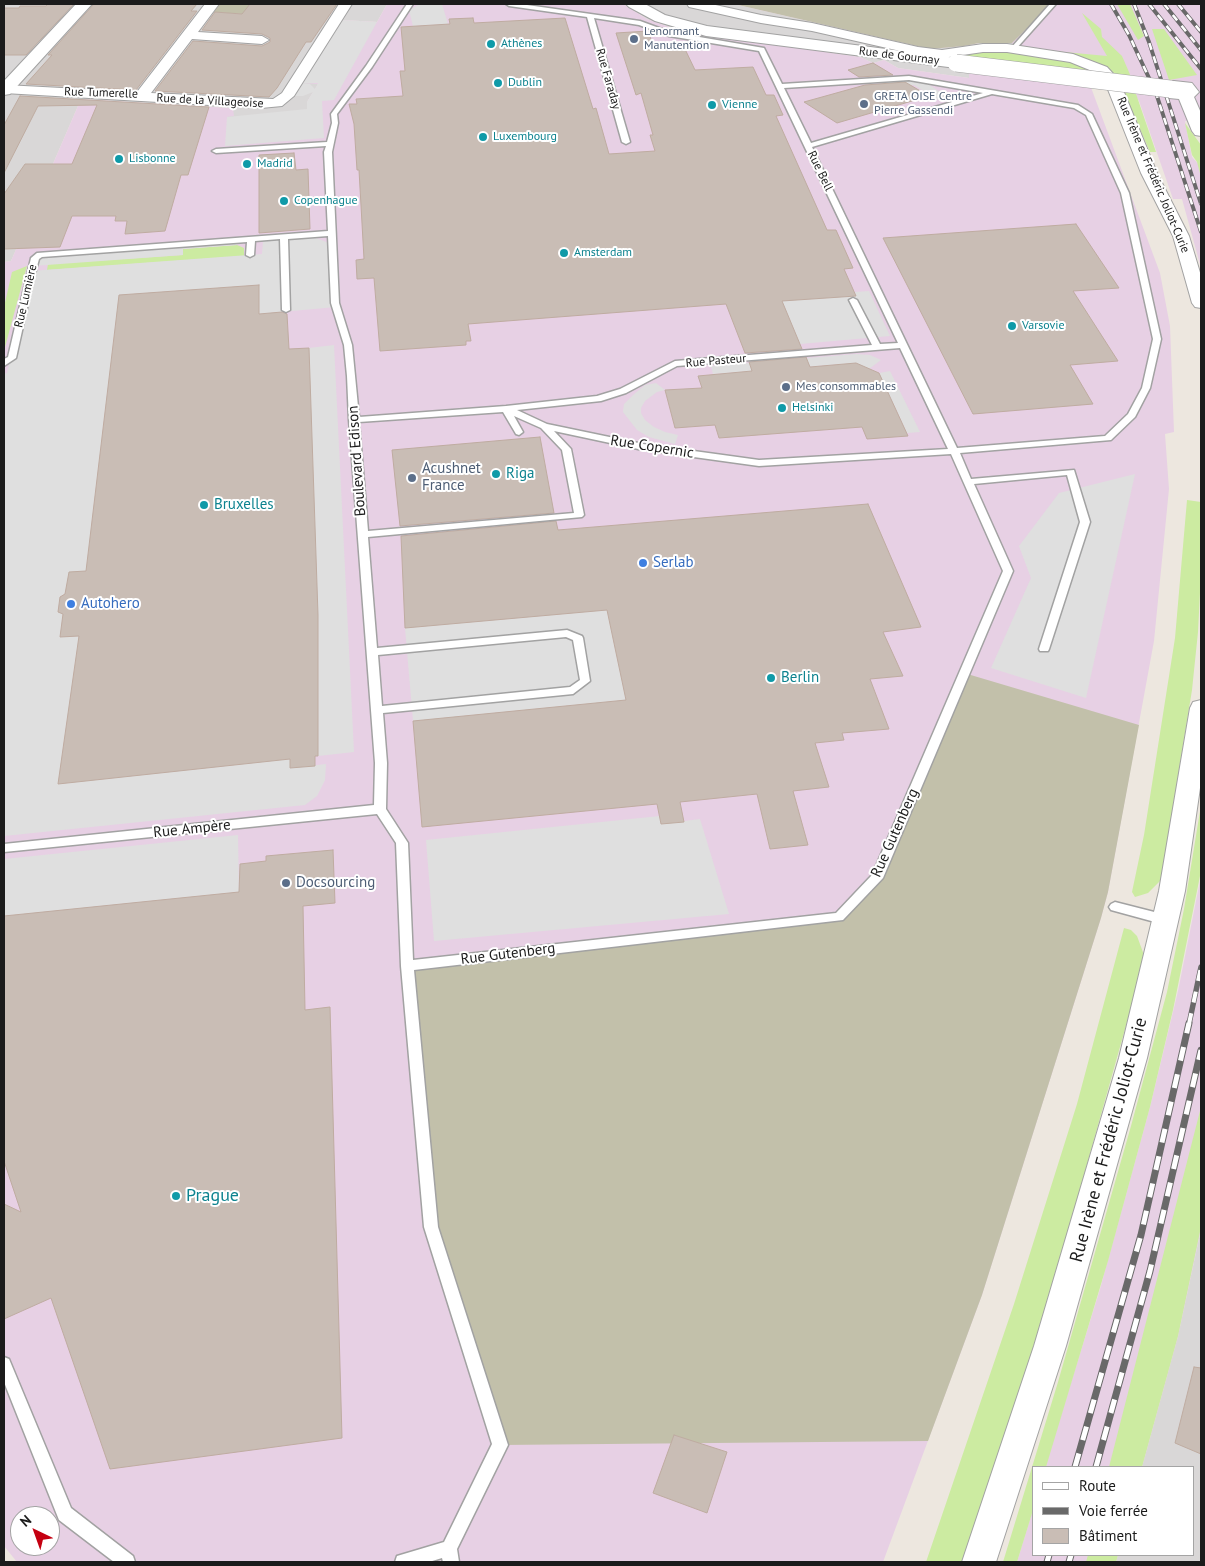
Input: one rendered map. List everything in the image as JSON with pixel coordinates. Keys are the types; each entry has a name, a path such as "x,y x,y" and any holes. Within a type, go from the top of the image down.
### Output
{"street":[{"path":"4,90 84,4"},
{"name":"Rue Tumerelle","path":"4,90 141,97 212,4"},
{"name":"Rue de la Villageoise","path":"141,97 273,104 282,101 345,4"},
{"name":"Rue de Gournay","path":"634,4 654,16 675,23 733,35 956,63 1186,88"},
{"path":"675,23 668,16 682,4"},
{"path":"694,4 926,52 946,53 991,47 1013,49"},
{"path":"189,35 262,40"},
{"name":"Rue Irène et Frédéric Joliot-Curie","path":"1013,49 1080,60 1097,67 1110,76 1149,173 1181,236 1201,303"},
{"path":"1186,88 1201,131"},
{"name":"Rue Irène et Frédéric Joliot-Curie","path":"979,1562 1041,1376 1133,1058 1166,920 1180,847 1201,708"}],"lane":[{"name":"Boulevard Edison","path":"380,808 381,762 348,345 335,303 328,152 335,123 334,115 369,67 410,4"},
{"path":"509,4 590,16"},
{"path":"1013,49 1053,4"},
{"name":"Rue Bell","path":"590,16 640,23 669,34 762,49 954,451"},
{"name":"Rue Faraday","path":"590,16 626,142"},
{"name":"Rue Copernic","path":"353,420 506,409 544,426 643,447 759,463 954,451 1108,438 1132,415 1142,395 1157,339 1125,193 1089,114 1076,106 909,78 780,86"},
{"path":"809,146 992,92"},
{"path":"216,151 330,144"},
{"path":"250,255 251,240 331,233"},
{"path":"284,237 286,310"},
{"name":"Rue Lumière","path":"4,364 12,358 30,276 35,258 40,255 251,240"},
{"path":"853,300 877,347"},
{"name":"Rue Pasteur","path":"506,409 598,399 623,391 675,364 904,345"},
{"path":"506,409 519,432"},
{"path":"362,535 579,515 566,449 544,426"},
{"name":"Rue Gutenberg","path":"407,966 839,916 877,878 1008,571 954,451"},
{"path":"968,482 1071,472 1085,522 1044,649"},
{"path":"372,652 567,632 578,638 585,681 573,690 377,710"},
{"path":"380,808 402,843 407,966 431,1227 500,1445 450,1555 403,1562"},
{"name":"Rue Ampère","path":"4,848 380,808"},
{"path":"1115,907 1166,920"},
{"path":"4,1364 65,1514 127,1562"}],"shaded area":[{"path":"4,4 387,4 377,22 342,20 304,82 319,83 307,102 309,139 227,117 229,108 81,99 11,261 4,262"},
{"path":"218,4 297,4 289,17 212,12"},
{"path":"387,4 623,4 647,19 680,31 860,57 873,63 884,60 898,68 969,78 969,70 1013,48 1012,43 979,43 930,49 734,4 1201,4 1201,121 1185,121 1192,157 1201,167 1201,268 1182,199 1173,199 1139,101 1107,56 1086,74 1160,273 1170,326 1174,432 1165,434 1169,489 1154,641 1108,892 1101,918 982,1295 883,1562 17,1562 12,1556 60,1556 60,1506 10,1506 10,1553 4,1546 4,262 11,261 81,99 229,108 233,109 234,116 227,117 309,138 307,102 318,84 303,83 342,20 377,22"},
{"path":"420,4 442,4 448,24 413,26 409,10"},
{"path":"623,4 734,4 930,49 993,42 1012,43 1013,49 969,70 969,78 898,68 884,60 873,63 860,57 680,31 647,19"},
{"path":"734,4 1047,4 1049,7 1012,43 979,43 930,49"},
{"path":"342,20 377,22 334,100 322,101 324,138 225,146 227,117 307,109 307,102 313,92 303,96 294,96 301,83 310,84 315,89 318,83 303,83"},
{"path":"897,80 925,82 948,97 938,100 914,85 867,87"},
{"path":"314,237 331,244 336,307 259,314 259,285 119,295 86,571 69,573 65,594 60,597 58,611 63,614 60,637 79,636 58,784 290,759 290,768 326,764 325,780 317,796 305,805 4,836 4,374 7,373 31,271 262,254 263,241"},
{"path":"237,240 237,245 183,249 183,255 33,266 40,255"},
{"path":"869,291 890,336 800,344 782,301 856,296 855,292"},
{"path":"334,345 354,752 318,756 309,348"},
{"path":"856,354 870,355 881,360 869,369 856,363 713,374 711,366"},
{"path":"890,371 920,432 907,433 879,373"},
{"path":"656,383 665,390 657,392 645,401 641,408 641,413 645,420 654,427 678,435 675,444 649,437 637,430 623,412 624,404 633,395 645,385"},
{"path":"1135,474 1086,698 991,668 1031,578 1019,546 1059,493"},
{"path":"607,610 626,700 413,721 405,628"},
{"path":"964,673 1139,725 1108,892 1101,918 982,1295 928,1441 500,1445 431,1227 407,966 839,916 877,878"},
{"path":"660,816 661,824 700,819 729,914 434,941 426,840"},
{"path":"238,835 239,892 4,916 4,859"},
{"path":"1201,876 1201,1229 1178,1336 1142,1466 1045,1466 1100,1289 1150,1107 1178,991"},
{"path":"1201,1229 1201,1562 1116,1562 1118,1556 1195,1556 1195,1466 1142,1466 1178,1336"},
{"path":"1032,1513 1032,1556 1118,1556 1116,1562 1017,1562"}],"green space":[{"path":"1117,4 1130,4 1144,36 1138,40"},
{"path":"1082,13 1101,29 1102,37 1122,56 1132,79 1122,79 1088,59 1043,50 1107,56"},
{"path":"1152,29 1164,29 1197,75 1169,80"},
{"path":"996,51 1052,58 1085,65 1086,72 955,56"},
{"path":"1123,90 1135,91 1156,152 1150,152"},
{"path":"1185,123 1201,145 1201,177 1197,162 1192,155"},
{"path":"237,245 244,248 244,256 47,270 48,264 183,255 183,249"},
{"path":"27,266 4,349 4,307 12,272"},
{"path":"1187,500 1201,502 1201,573 1198,632 1192,690 1161,880 1148,893 1135,897 1132,892 1144,835 1175,638"},
{"path":"1201,805 1201,871 1173,1010 1150,1107 1108,1261 1046,1466 1032,1466 1131,1126 1167,992 1184,909"},
{"path":"1124,928 1131,930 1137,936 1144,955 1143,965 1038,1339 963,1562 926,1562 1014,1304 1077,1104"},
{"path":"1201,1107 1201,1227 1178,1336 1142,1466 1109,1466"},
{"path":"1032,1467 1032,1513 1017,1562 1003,1562"},
{"path":"1088,1556 1118,1556 1116,1562 1086,1562"}],"building":[{"path":"48,4 74,4 26,55 4,55 4,8 46,6"},
{"path":"94,4 197,4 191,11 197,11 136,90 26,84 52,55 48,55"},
{"path":"250,4 337,4 311,42 306,42 277,88 269,97 155,91 193,41 262,46 270,42 270,38 262,34 202,30 215,12 242,14"},
{"path":"473,18 474,23 565,18 593,109 596,108 609,154 655,151 650,135 653,135 641,93 636,95 616,33 648,31 654,48 684,47 695,70 753,67 766,95 774,95 783,115 776,116 827,230 836,230 853,268 844,269 856,296 782,301 802,349 745,353 726,304 468,324 471,341 466,341 466,345 380,351 374,278 357,279 356,260 364,259 359,170 357,170 354,124 349,104 357,104 356,99 403,96 400,71 405,71 401,27 450,24 449,19"},
{"path":"873,63 893,75 859,77 848,70"},
{"name":"GRETA OISE Centre Pierre Gassendi","path":"905,82 929,96 837,123 804,102 865,85"},
{"path":"20,96 209,107 188,175 181,175 165,231 125,234 127,221 115,221 116,216 72,216 60,247 4,249 4,194 25,164 72,164 97,105 38,106 4,173 4,125"},
{"name":"Copenhague","path":"294,153 296,170 308,169 310,229 259,233 259,155"},
{"name":"Varsovie","path":"1076,224 1119,288 1073,291 1118,361 1070,365 1093,404 973,414 883,238"},
{"name":"Bruxelles","path":"259,285 259,314 282,312 287,314 289,349 309,348 318,615 318,756 315,756 315,766 290,768 290,759 58,784 79,636 60,637 63,614 58,612 60,597 65,594 69,572 86,571 119,295"},
{"name":"Helsinki","path":"806,357 810,367 856,363 879,373 908,436 867,439 862,427 719,438 715,425 675,428 665,390 702,388 698,376 752,371 749,362"},
{"name":"Riga","path":"540,437 554,513 400,526 392,450"},
{"name":"Berlin","path":"868,504 921,627 883,632 903,676 870,679 889,729 842,733 844,740 815,743 829,787 793,791 808,845 770,849 757,794 680,802 684,822 661,824 657,804 422,827 413,721 626,700 607,610 405,628 401,536 556,521 558,530"},
{"name":"Prague","path":"333,850 335,903 303,906 305,1010 330,1007 342,1438 110,1469 51,1298 4,1319 4,1204 21,1212 4,1161 4,916 239,892 240,864 266,861 266,856"},
{"path":"1194,1367 1201,1368 1201,1454 1175,1443"},
{"path":"674,1435 727,1452 707,1513 653,1493"}],"railway":[{"path":"1111,4 1129,35 1156,93 1201,232"},
{"path":"1134,4 1149,42 1201,204"},
{"path":"1149,4 1201,69"},
{"path":"1164,4 1201,50"},
{"path":"1178,4 1201,32"},
{"path":"1189,1024 1201,967"},
{"path":"1075,1466 1141,1235 1189,1023"},
{"path":"1096,1466 1150,1271 1201,1050"},
{"path":"1047,1562 1049,1556"},
{"path":"1069,1562 1071,1556"}],"place":[{"name":"Lenormant Manutention","path":"634,39"},
{"name":"Athènes","path":"491,44"},
{"name":"Dublin","path":"498,83"},
{"name":"GRETA OISE Centre Pierre Gassendi","path":"864,104"},
{"name":"Vienne","path":"712,105"},
{"name":"Luxembourg","path":"483,137"},
{"name":"Lisbonne","path":"119,159"},
{"name":"Madrid","path":"247,164"},
{"name":"Copenhague","path":"284,201"},
{"name":"Amsterdam","path":"564,253"},
{"name":"Varsovie","path":"1012,326"},
{"name":"Mes consommables","path":"786,387"},
{"name":"Helsinki","path":"782,408"},
{"name":"Riga","path":"496,474"},
{"name":"Acushnet France","path":"412,478"},
{"name":"Bruxelles","path":"204,505"},
{"name":"Serlab","path":"643,563"},
{"name":"Autohero","path":"71,604"},
{"name":"Berlin","path":"771,678"},
{"name":"Docsourcing","path":"286,883"},
{"name":"Prague","path":"176,1196"}]}
